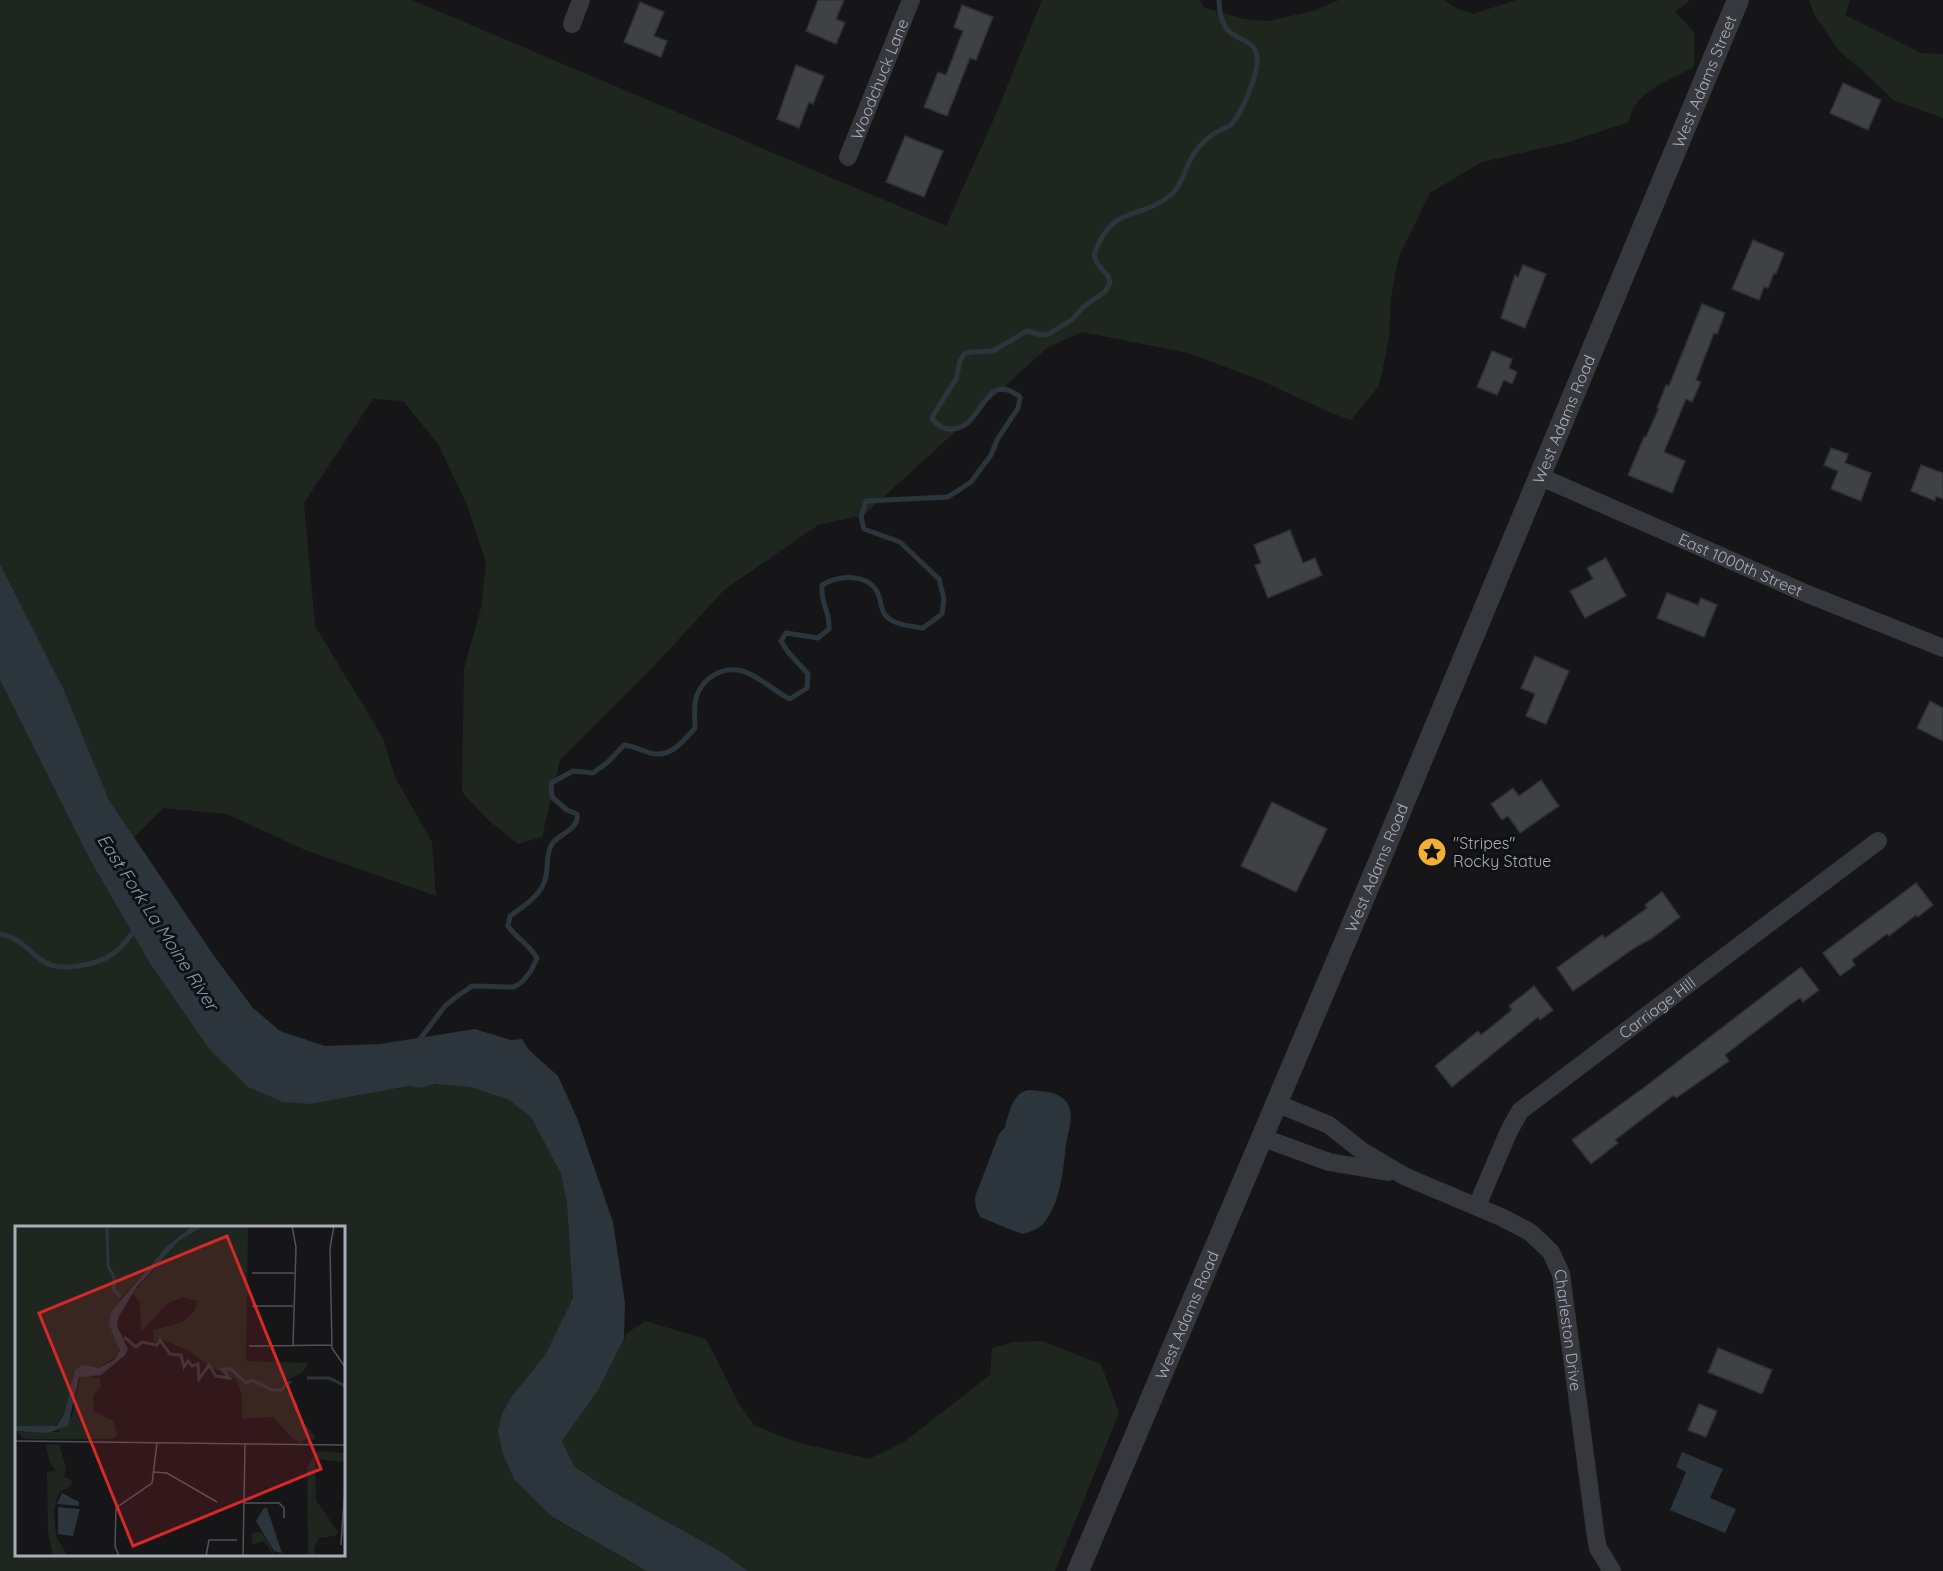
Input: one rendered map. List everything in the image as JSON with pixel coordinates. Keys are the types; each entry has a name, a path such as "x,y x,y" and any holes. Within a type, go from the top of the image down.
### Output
{"street":[{"path":"572,24 581,0"},
{"name":"Woodchuck Lane","path":"848,157 911,0"},
{"name":"West Adams Street","path":"1671,163 1738,0"},
{"name":"West Adams Road","path":"1078,1571 1671,163"},
{"name":"East 1000th Street","path":"1540,477 1805,593 1943,648"},
{"name":"Carriage Hill","path":"1476,1206 1520,1111 1878,841"},
{"name":"Charleston Drive","path":"1276,1103 1329,1125 1362,1151 1404,1176 1476,1206 1530,1232 1551,1252 1559,1265 1596,1538 1612,1571"},
{"name":"Charleston Drive","path":"1261,1137 1329,1162 1404,1176"}],"shaded area":[{"path":"0,0 412,0 946,226 996,114 1042,0 1200,0 1203,7 1243,19 1268,21 1313,11 1339,0 1444,0 1458,9 1473,14 1516,0 1690,0 1675,12 1694,32 1694,67 1664,82 1645,95 1637,103 1629,122 1569,142 1482,162 1430,193 1399,256 1391,297 1389,339 1379,386 1351,420 1260,380 1188,353 1082,332 1047,348 864,515 818,525 724,590 655,665 560,760 542,837 518,844 488,820 462,792 464,668 481,608 486,563 467,505 438,444 403,401 373,399 304,503 315,626 383,738 395,777 432,842 436,896 305,850 227,814 163,808 134,837 109,800 64,690 0,564"},
{"path":"1809,0 1850,0 1845,15 1921,53 1943,54 1943,118 1893,100 1839,51 1814,14"},
{"path":"0,680 89,858 149,962 209,1049 310,1104 409,1086 419,1088 435,1084 470,1087 509,1100 531,1116 561,1174 567,1204 573,1298 545,1355 512,1396 551,1517 647,1571 0,1571"},
{"path":"645,1321 706,1339 738,1402 754,1425 796,1442 869,1459 904,1442 990,1375 992,1348 1014,1342 1042,1341 1101,1364 1119,1413 1055,1571 748,1571 720,1551 608,1489 575,1467 562,1441 599,1389 627,1333"}],"water":[{"name":"East Fork La Moine River","path":"0,564 64,690 109,800 214,956 253,1008 280,1031 325,1046 380,1044 475,1029 511,1040 522,1039 529,1050 558,1076 577,1118 613,1222 625,1303 624,1339 599,1389 562,1441 575,1467 608,1489 720,1551 748,1571 647,1571 552,1517 514,1479 503,1454 498,1431 502,1414 512,1396 545,1355 573,1298 567,1204 561,1174 531,1117 509,1100 470,1087 435,1084 419,1088 409,1086 310,1104 283,1102 248,1087 209,1049 149,962 89,858 0,680"},
{"path":"1029,1090 1050,1092 1060,1096 1069,1107 1071,1118 1060,1186 1054,1206 1041,1226 1022,1234 980,1217 975,1197 999,1134 1006,1126 1013,1103 1019,1094"},
{"path":"1682,1452 1723,1469 1710,1498 1736,1509 1725,1533 1670,1510 1686,1472 1676,1467"}],"building":[{"path":"818,0 844,0 836,19 845,23 836,44 806,31"},
{"path":"640,2 664,12 654,36 667,41 661,57 624,42"},
{"path":"962,5 993,17 976,60 970,58 947,116 924,107 938,72 946,75 963,31 954,27"},
{"path":"796,65 824,76 813,104 809,102 799,128 777,119"},
{"path":"1843,83 1881,100 1868,130 1830,113"},
{"path":"905,136 943,151 924,197 886,182"},
{"path":"1753,240 1784,253 1776,274 1774,273 1768,288 1764,287 1759,300 1732,289"},
{"path":"1523,265 1546,274 1525,328 1501,318 1515,275 1518,277"},
{"path":"1702,304 1725,313 1717,334 1714,333 1696,380 1701,382 1692,402 1686,399 1664,452 1685,461 1672,493 1628,475 1659,408 1657,408 1666,385 1669,386"},
{"path":"1492,351 1512,359 1509,368 1517,372 1512,384 1504,380 1497,395 1477,387"},
{"path":"1831,448 1848,454 1845,463 1871,473 1861,501 1831,489 1838,471 1824,465"},
{"path":"1921,465 1943,473 1943,499 1936,496 1935,501 1911,491"},
{"path":"1290,530 1303,563 1315,558 1322,575 1268,598 1255,565 1261,563 1254,545"},
{"path":"1606,558 1626,596 1585,618 1570,591 1593,579 1587,568"},
{"path":"1667,593 1698,605 1701,598 1717,605 1704,637 1657,618"},
{"path":"1535,656 1569,671 1546,724 1526,716 1535,694 1521,688"},
{"path":"1930,701 1943,708 1943,741 1917,728"},
{"path":"1541,780 1559,806 1520,833 1508,816 1502,820 1491,804 1513,788 1519,796"},
{"path":"1272,802 1327,829 1296,892 1241,866"},
{"path":"1916,883 1933,905 1889,936 1887,934 1852,960 1855,965 1840,976 1823,953"},
{"path":"1662,892 1680,917 1573,991 1557,968 1602,935 1605,938 1647,908 1645,905"},
{"path":"1801,967 1819,990 1803,1002 1800,998 1787,1007 1725,1055 1729,1061 1676,1098 1674,1095 1615,1140 1618,1143 1591,1164 1572,1140"},
{"path":"1534,986 1553,1010 1540,1020 1538,1017 1452,1087 1435,1066 1478,1031 1481,1035 1512,1010 1509,1006"},
{"path":"1718,1348 1772,1370 1762,1394 1708,1372"},
{"path":"1699,1404 1717,1411 1706,1437 1688,1430"}],"waterway":[{"path":"417,1043 445,1006 472,986 514,987 522,982 531,971 537,958 508,926 510,916 532,899 541,888 546,876 548,855 552,844 573,827 577,819 577,814 567,810 552,797 551,783 573,771 593,773 608,762 624,745 655,754 674,749 695,728 694,711 697,695 704,683 715,674 728,670 742,671 790,699 807,688 808,674 781,641 786,633 818,638 829,629 822,585 837,579 861,579 875,588 885,615 902,625 923,628 942,614 944,599 939,579 900,542 864,529 861,517 866,501 948,497 971,482 991,455 997,440 1018,408 1020,397 1008,390 999,390 991,394 963,426 953,429 939,426 932,419 956,379 964,354 993,351 1027,331 1041,335 1049,334 1073,319 1083,307 1105,292 1110,283 1108,276 1097,263 1094,255 1101,238 1118,220 1149,208 1173,193 1197,149 1216,133 1231,125 1245,102 1253,82 1257,57 1251,44 1225,27 1220,14 1219,0"},
{"path":"0,934 19,941 50,965 69,967 99,961 114,953 136,928"}],"place":[{"name":"\"Stripes\" Rocky Statue","path":"1432,852"}]}
